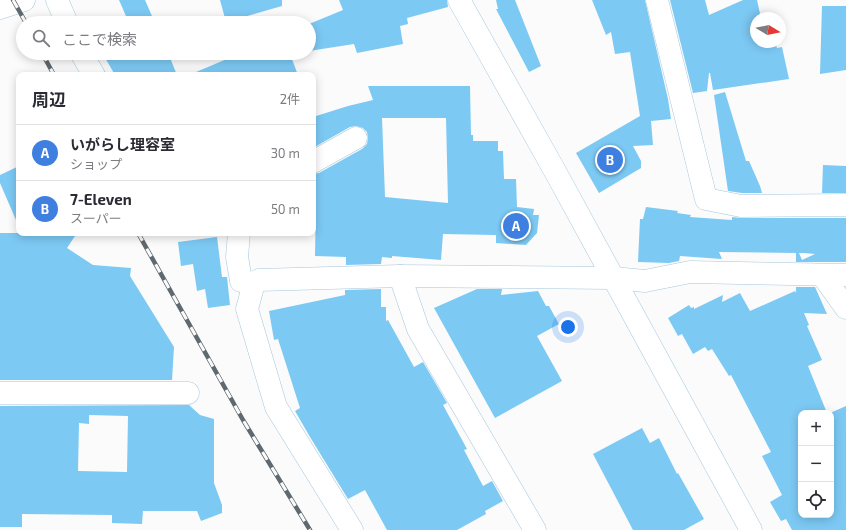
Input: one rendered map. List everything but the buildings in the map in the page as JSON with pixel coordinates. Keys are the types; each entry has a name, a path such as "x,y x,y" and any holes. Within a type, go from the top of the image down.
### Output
{"street":[{"path":"0,8 24,0"},
{"path":"57,0 64,16"},
{"path":"459,0 751,530"},
{"path":"657,0 706,200 741,206 846,205"},
{"path":"85,60 92,72"},
{"path":"316,160 356,138"},
{"path":"239,236 237,257 241,281 254,283 259,280 400,276 613,278 645,281 690,272 823,276 846,275"},
{"path":"400,276 418,329 535,530"},
{"path":"823,276 846,308"},
{"path":"254,283 247,309 276,407 352,530"},
{"path":"0,393 188,393"}],"railway":[{"path":"13,0 22,16"},
{"path":"46,60 52,72"},
{"path":"140,236 243,420 310,530"}],"place":[{"name":"7-Eleven","path":"610,160"},
{"name":"いがらし理容室","path":"516,226"}]}
